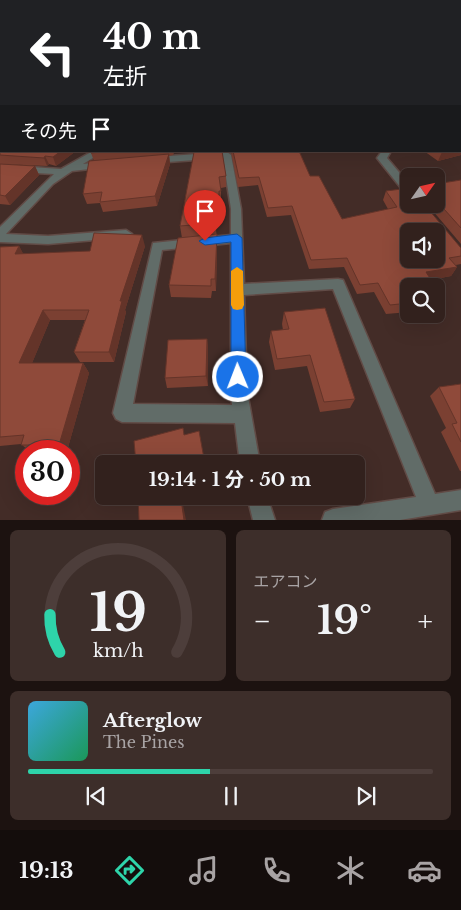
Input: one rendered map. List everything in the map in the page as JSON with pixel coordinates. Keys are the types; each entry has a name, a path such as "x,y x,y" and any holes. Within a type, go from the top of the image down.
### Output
{"street":[{"path":"0,236 50,182 66,170 98,152"},
{"path":"386,152 382,158 400,180"},
{"path":"146,161 228,155 236,202 239,391 248,455"},
{"path":"0,168 66,170 117,164"},
{"path":"0,236 48,240 126,234"},
{"path":"237,238 157,246 122,412 241,414"},
{"path":"237,290 338,284 429,504"},
{"path":"333,520 461,500"},
{"path":"260,505 264,520"}],"building":[{"path":"0,152 60,152 53,157 45,156 44,158 0,155"},
{"path":"194,152 222,152 226,176 219,177 221,191 219,191 219,197 214,198 216,223 180,226"},
{"path":"233,152 299,152 310,176 319,176 342,219 397,207 386,191 400,189 400,213 432,213 440,223 400,223 400,268 445,268 445,229 461,248 461,256 449,258 457,267 426,272 430,278 400,278 400,304 390,305 378,283 360,285 347,258 311,260 292,206 268,208 259,177 239,178"},
{"path":"169,154 155,196 100,202 102,192 83,194 89,161"},
{"path":"0,164 35,166 5,196 0,195"},
{"path":"461,180 461,228 445,210 445,183"},
{"path":"94,233 142,235 120,301 122,301 109,352 74,352 89,310 43,310 19,363 83,363 60,440 22,440 24,435 0,437 0,247 19,246 15,254 90,251"},
{"path":"217,234 215,279 211,279 211,286 169,285 178,238"},
{"path":"325,308 355,399 324,402 310,355 277,359 271,331 289,329 284,312"},
{"path":"207,339 206,376 165,378 168,340"},
{"path":"461,384 461,442 452,424 457,423 439,387"},
{"path":"183,428 184,435 199,431 203,455 135,455 134,441"},
{"path":"138,505 182,505 184,520 139,520"}],"slow traffic":[{"path":"237,271 237,305"}],"route":[{"path":"205,241 237,238 238,377"}]}
